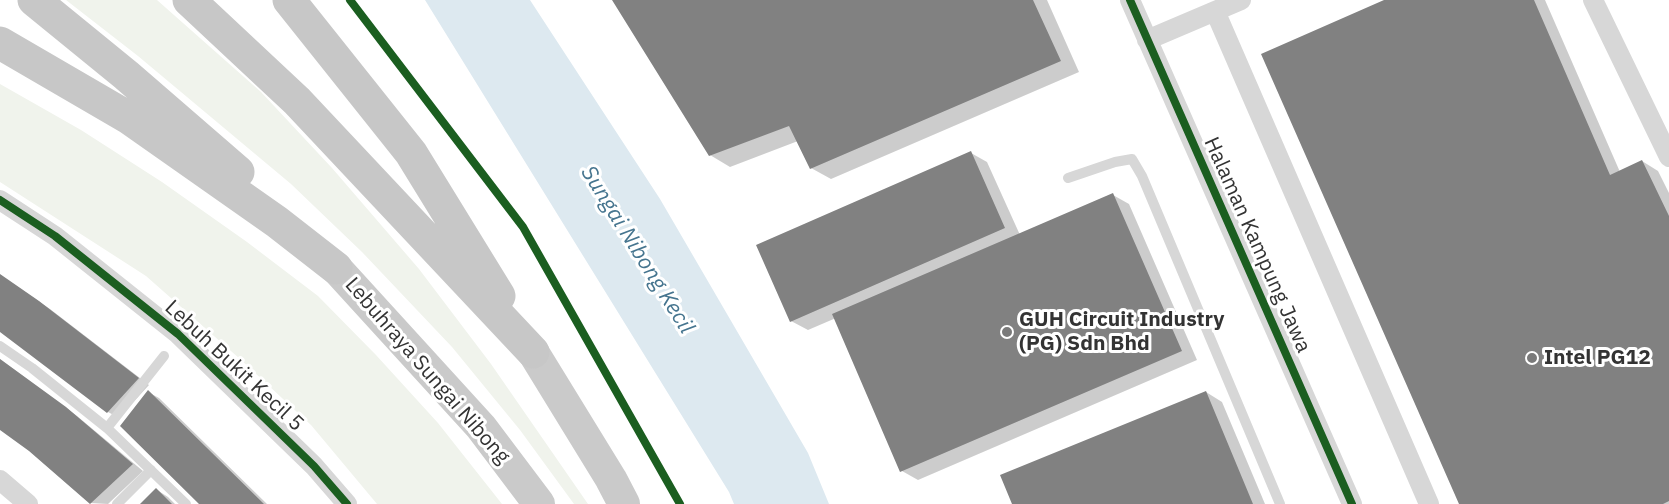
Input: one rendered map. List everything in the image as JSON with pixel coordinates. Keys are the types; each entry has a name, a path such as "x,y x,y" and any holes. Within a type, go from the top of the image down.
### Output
{"highway":[{"path":"34,0 126,75 245,178 336,268"},
{"path":"189,0 297,101 533,352"},
{"path":"289,0 411,153 533,352"},
{"path":"0,43 129,118 277,222 336,268"}],"main road":[{"name":"Lebuhraya Sungai Nibong","path":"336,268 481,427 539,504"},
{"path":"533,352 624,504"}],"street":[{"name":"Halaman Kampung Jawa","path":"1130,0 1352,504"},
{"path":"1147,40 1241,0"},
{"path":"1593,0 1669,157"},
{"path":"1215,11 1429,504"},
{"name":"Lebuh Bukit Kecil 5","path":"0,200 55,236 178,334 314,466 347,504"},
{"path":"0,480 28,504"}],"lane":[{"path":"1068,178 1115,162 1132,159 1142,176 1280,504"},
{"path":"0,346 32,368 107,428 186,504"},
{"path":"107,428 164,356"},
{"path":"117,504 151,470"}],"shaded area":[{"path":"66,0 157,0 261,92 332,168 419,269 491,364 588,504 574,504 520,430 452,347 362,252 291,184 138,56"},
{"path":"0,84 81,130 162,182 318,296 438,423 502,504 377,504 311,425 146,276 0,182"}],"water":[{"name":"Sungai Nibong Kecil","path":"425,0 530,0 660,199 808,453 829,504 734,504 729,492"}],"building":[{"path":"612,0 1033,0 1061,61 810,169 789,126 709,156"},
{"name":"Intel PG12","path":"1384,0 1534,0 1610,175 1642,160 1669,216 1669,501 1663,504 1459,504 1261,54"},
{"path":"971,151 1005,228 790,322 756,245"},
{"name":"GUH Circuit Industry (PG) Sdn Bhd","path":"1113,193 1182,351 900,472 832,314"},
{"path":"0,274 139,378 107,413 0,332"},
{"path":"0,359 66,407 133,464 90,504 29,451 0,430"},
{"path":"148,390 264,504 199,504 120,426"},
{"name":"GUH Circuit Industry (PG) Sdn Bhd","path":"1206,391 1253,504 1012,504 1000,475"},
{"path":"156,488 172,504 140,504"}],"cycle path":[{"path":"350,0 523,227 680,504"},
{"path":"1130,0 1352,504"},
{"path":"0,200 55,236 178,334 314,466 347,504"}],"place":[{"name":"GUH Circuit Industry (PG) Sdn Bhd","path":"1007,332"},
{"name":"Intel PG12","path":"1532,358"}]}
